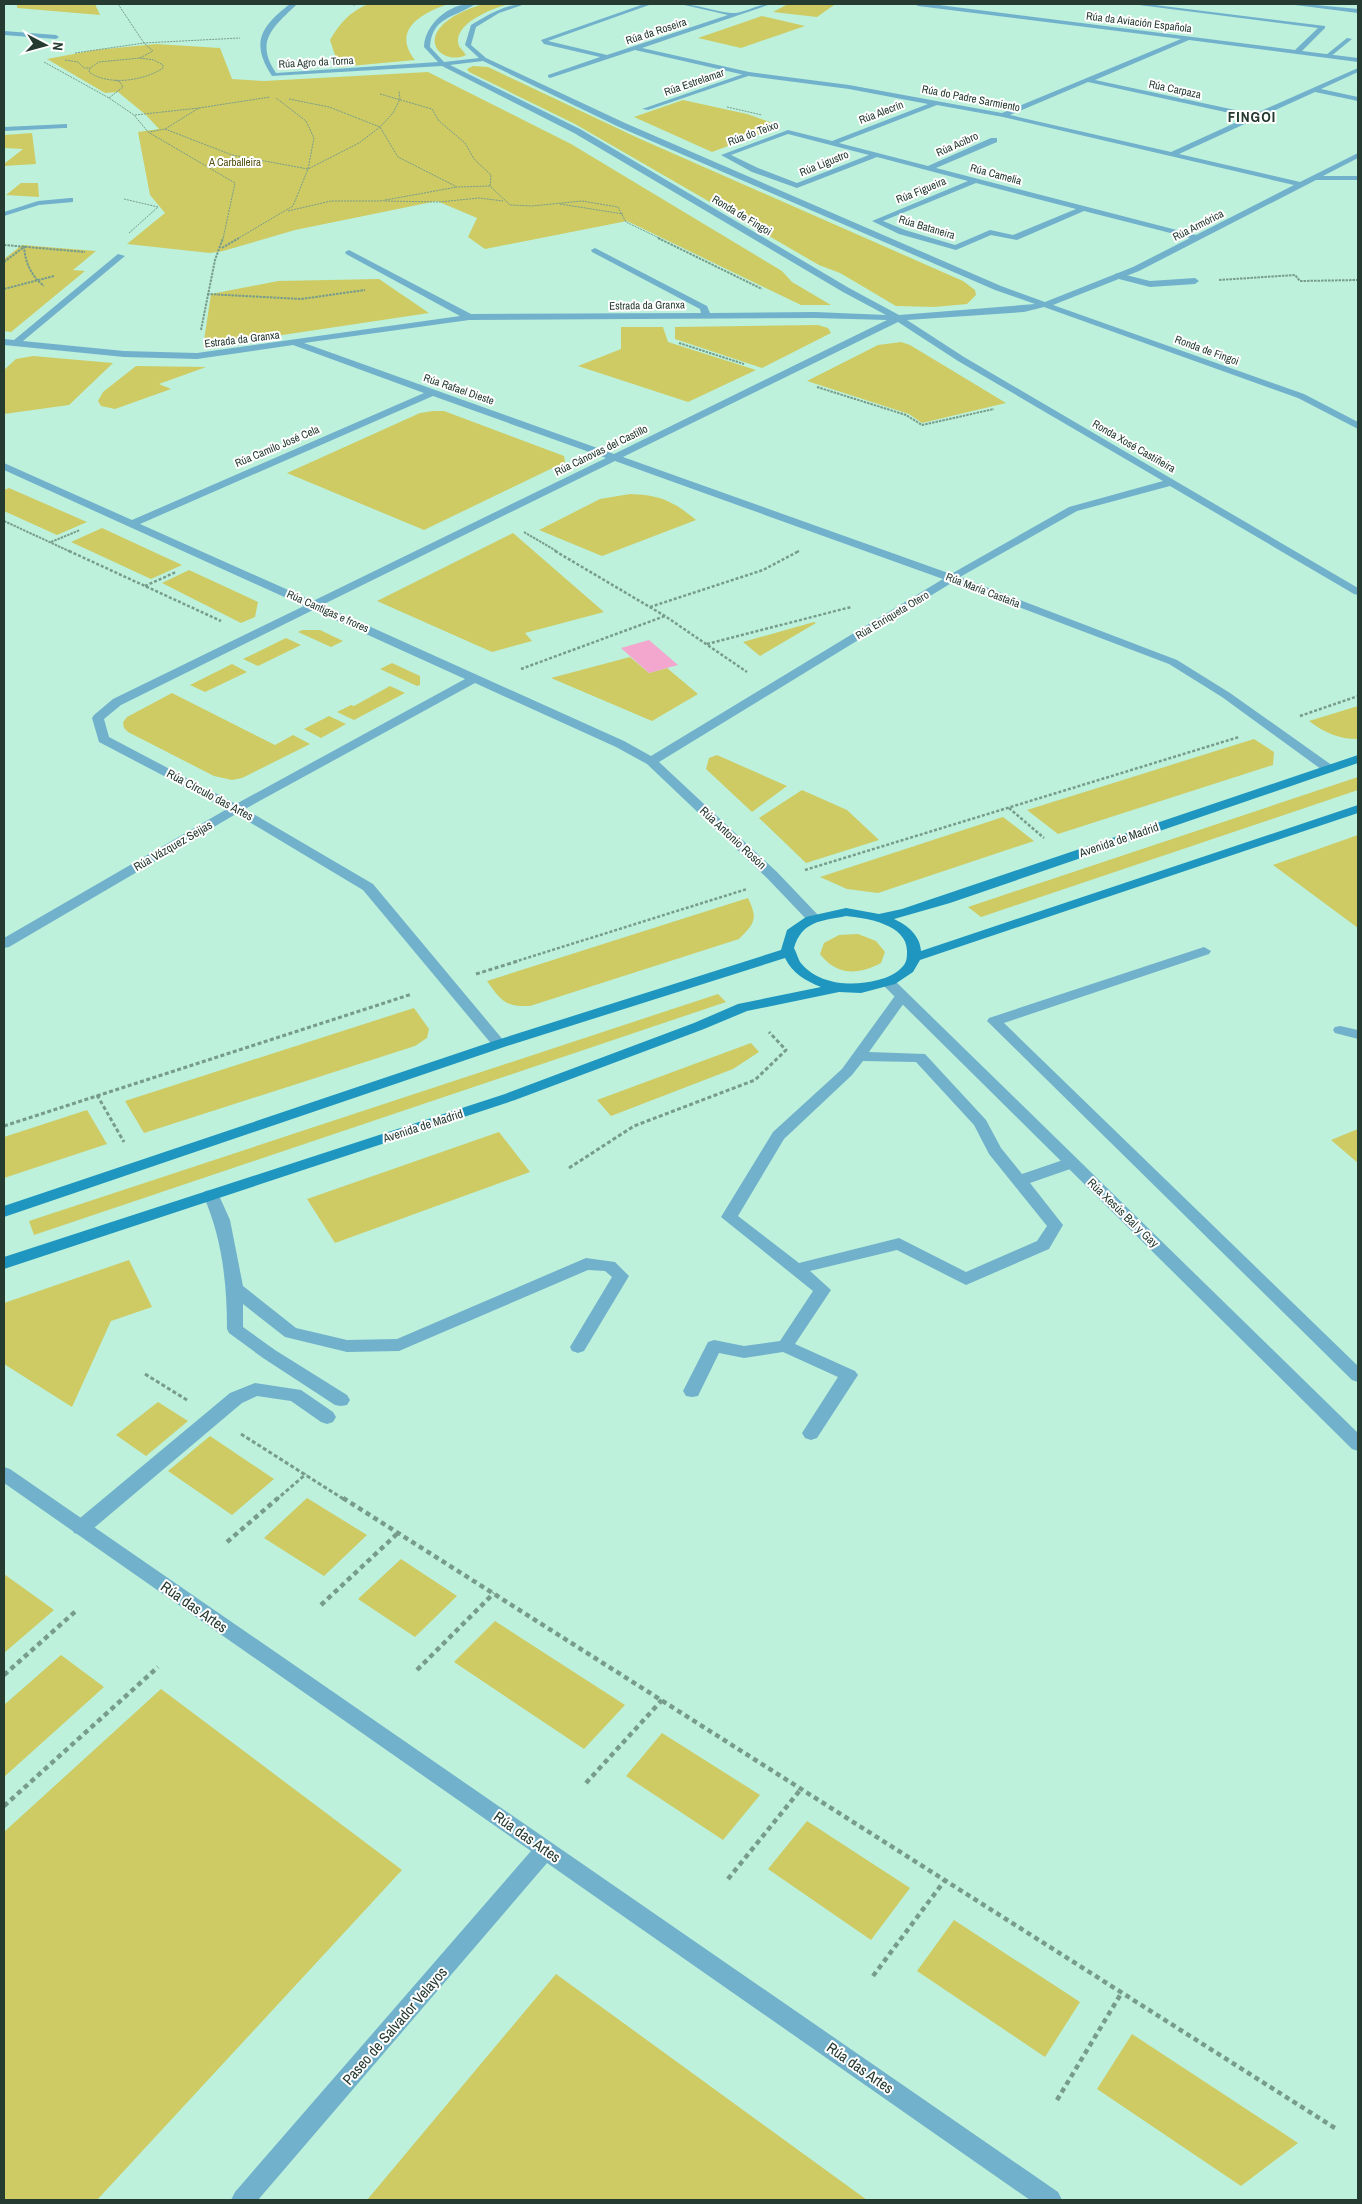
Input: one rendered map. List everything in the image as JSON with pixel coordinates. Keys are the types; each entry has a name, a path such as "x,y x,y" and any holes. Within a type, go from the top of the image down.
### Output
{"street":[{"name":"Rúa Agro da Torna","path":"283,4 294,4"},
{"name":"Rúa Agro da Torna","path":"294,4 275,19 264,37 263,57 274,75 443,64"},
{"name":"Ronda de Fingoi","path":"472,4 439,19 431,28 426,38 427,47 443,64 577,131 846,290 898,318 1044,305"},
{"name":"Ronda de Fingoi","path":"522,4 497,12 473,26 468,45 484,59 631,128 998,288 1301,396 1358,426"},
{"path":"608,57 546,43 544,40 649,4"},
{"path":"682,4 735,15"},
{"name":"Rúa da Roseira","path":"550,76 768,4"},
{"name":"Rúa da Aviación Española","path":"918,4 1358,60"},
{"path":"1134,4 1323,28 1297,52"},
{"path":"1290,4 1358,11"},
{"path":"4,33 56,37"},
{"path":"1003,115 1188,38"},
{"path":"1328,56 1348,39"},
{"name":"Rúa do Padre Sarmiento","path":"635,48 749,74 848,87 1003,115 1300,184"},
{"path":"443,64 484,59"},
{"path":"1172,154 1358,70"},
{"name":"Rúa Estrelamar","path":"646,109 749,74"},
{"name":"Rúa Carpaza","path":"1087,80 1257,117"},
{"path":"1316,90 1358,99"},
{"name":"Rúa Alecrín","path":"833,143 938,102"},
{"path":"4,129 64,126"},
{"name":"Rúa Camelia","path":"788,132 1199,238"},
{"name":"Rúa do Teixo","path":"725,154 788,132"},
{"name":"Rúa Acibro","path":"930,168 994,140"},
{"name":"Rúa Ligustro","path":"725,154 755,170 797,186 876,155"},
{"name":"Rúa Armórica","path":"1044,305 1118,276 1199,238 1358,155"},
{"path":"1314,177 1330,179 1358,178"},
{"name":"Rúa Figueira","path":"876,220 976,180"},
{"path":"4,214 38,203 70,200"},
{"name":"Rúa Bataneira","path":"876,220 902,232 956,248 990,232 1014,238 1084,208"},
{"name":"Estrada da Granxa","path":"595,250 704,308 706,315"},
{"name":"Estrada da Granxa","path":"349,252 469,317"},
{"name":"Estrada da Granxa","path":"7,343 120,256"},
{"path":"1118,276 1150,284 1195,281"},
{"name":"Estrada da Granxa","path":"7,343 124,354 197,356 296,344 469,317 815,315 898,318"},
{"name":"Rúa Cánovas del Castillo","path":"315,606 898,318"},
{"name":"Ronda Xosé Castiñeira","path":"898,318 961,359 1358,592"},
{"name":"Rúa Rafael Dieste","path":"296,344 614,457"},
{"name":"Rúa Camilo José Cela","path":"133,522 432,393"},
{"name":"Rúa María Castaña","path":"614,457 952,578 1173,662 1226,695 1329,768"},
{"name":"Rúa Cantigas e frores","path":"4,466 133,522 620,744 651,761"},
{"name":"Rúa Enriqueta Otero","path":"651,761 952,578 1073,509 1172,482"},
{"name":"Rúa Círculo das Artes","path":"315,606 117,702 98,718 103,739 236,809 368,887 499,1044"},
{"name":"Rúa Vázquez Seijas","path":"4,944 236,809 475,678"},
{"name":"Avenida de Madrid","path":"880,918 945,900 1358,759"},
{"name":"Rúa Antonio Rosón","path":"651,761 772,875 813,918"},
{"path":"914,958 1358,809"},
{"path":"846,912 880,918 896,925 908,935 914,946 914,958 910,968 901,976 888,982 873,987 840,988 820,983 804,975 792,964 786,953 786,943 791,933 800,925 813,918 846,912"},
{"path":"1204,951 994,1021 1358,1376"},
{"path":"4,1212 499,1044 786,953"},
{"name":"Rúa Xesús Bal y Gay","path":"888,982 1358,1444"},
{"name":"Avenida de Madrid","path":"4,1262 510,1097 699,1026 743,1007 840,988"},
{"path":"785,1346 823,1290 728,1217 778,1136 847,1072 902,996"},
{"path":"1340,1030 1358,1035"},
{"path":"796,1270 900,1244 966,1279 1043,1245 1054,1225 994,1150 981,1123 920,1057 858,1056"},
{"path":"1020,1182 1071,1163"},
{"path":"210,1195 222,1220 235,1289 235,1329 269,1354 341,1400"},
{"path":"235,1289 291,1333 347,1346 399,1345 586,1264 609,1266 621,1276 578,1346"},
{"path":"692,1391 714,1346 744,1352 785,1346 849,1375 811,1433"},
{"path":"81,1528 236,1398 255,1389 295,1395 327,1417"},
{"name":"Rúa das Artes","path":"4,1474 1050,2200"},
{"name":"Paseo de Salvador Velayos","path":"243,2200 466,1944 545,1850"}],"path":[{"path":"118,4 144,43 154,51 140,58"},
{"path":"353,5 359,4"},
{"path":"75,53 144,43 248,38"},
{"path":"48,57 40,59 109,98 134,116 148,132 235,183 221,248 215,260 200,331"},
{"path":"65,60 78,62 84,68 90,68 99,62 140,58 160,62 163,65 160,72 144,77 112,79"},
{"path":"90,68 88,72 91,75 120,82 123,87 109,98"},
{"path":"165,130 232,155 308,169 359,144 380,127 393,113 400,99 398,87"},
{"path":"372,92 432,109 439,121 465,142 474,159 491,175 490,186"},
{"path":"683,96 702,103 764,116 786,125 788,132"},
{"path":"221,248 293,206 308,169 314,138 306,122 274,97 329,107 380,127 398,157 457,187"},
{"path":"134,116 199,108 165,130 148,132"},
{"path":"380,200 457,187 490,186 510,204 532,206 582,201 599,202 618,207 626,222 765,290"},
{"path":"284,211 331,201 439,202 479,198 505,201"},
{"path":"106,253 158,207 124,199"},
{"path":"555,203 623,214"},
{"path":"4,244 106,253 120,256"},
{"path":"4,262 24,246"},
{"path":"24,246 24,258 37,282 50,290"},
{"path":"1195,281 1295,275 1300,282 1358,280"},
{"path":"4,289 55,276"},
{"path":"207,294 301,299 407,284"},
{"path":"670,316 671,340 744,364"},
{"path":"808,384 906,416 922,425 994,409"},
{"path":"4,521 253,636"},
{"path":"517,527 665,616 748,672"},
{"path":"50,542 82,529"},
{"path":"650,607 763,570 800,550"},
{"path":"144,586 181,570"},
{"path":"706,644 856,605"},
{"path":"518,670 665,616"},
{"path":"1295,718 1358,696"},
{"path":"803,871 1242,736"},
{"path":"1008,808 1048,842"},
{"path":"471,976 749,888"},
{"path":"4,1126 412,994"},
{"path":"569,1168 634,1126 755,1080 786,1050 769,1032"},
{"path":"98,1095 124,1143"},
{"path":"145,1374 494,1593 1338,2130"},
{"path":"227,1542 306,1474"},
{"path":"321,1605 398,1533"},
{"path":"417,1670 494,1593"},
{"path":"4,1675 77,1610"},
{"path":"4,1806 158,1667"},
{"path":"586,1783 662,1700"},
{"path":"728,1879 801,1788"},
{"path":"873,1976 945,1880"},
{"path":"1057,2100 1122,1992"}],"green space":[{"path":"17,4 95,4 100,15 17,8"},
{"path":"369,4 448,4 419,18 412,24 407,40 415,60 339,67 330,40 346,18 356,10"},
{"path":"483,4 509,4 475,18 461,31 458,38 459,46 466,55 452,57 440,52 435,42 435,36 443,24 465,10"},
{"path":"788,4 834,5 817,17 773,12"},
{"path":"762,16 805,26 741,48 698,38"},
{"name":"A Carballeira","path":"156,44 220,48 232,79 264,81 428,72 571,144 782,271 792,282 831,305 801,305 627,221 485,249 468,237 477,218 437,201 295,230 210,253 127,244 165,213 150,195 138,132 159,129 146,115 118,92 105,93 47,59 95,50"},
{"path":"473,66 488,67 638,138 963,281 975,290 976,295 967,304 934,307 896,306 840,273 819,265 575,124 469,72 467,69"},
{"path":"683,100 747,114 781,126 712,152 634,117"},
{"path":"32,133 36,164 4,166 23,149 4,148 4,135"},
{"path":"21,183 38,183 39,197 6,195"},
{"path":"22,245 96,251 73,270 85,271 11,332 4,331 4,259"},
{"path":"379,279 429,313 203,347 211,294 278,281"},
{"path":"818,325 828,328 831,333 762,368 675,339 675,327"},
{"path":"621,327 663,327 668,342 756,370 688,402 578,366 621,349"},
{"path":"901,342 910,345 1006,403 922,423 909,414 807,381 878,345"},
{"path":"33,356 113,363 69,405 4,414 4,370 16,359"},
{"path":"136,366 206,367 159,384 171,389 115,409 101,406 98,401 103,392"},
{"path":"444,411 564,456 565,462 424,530 287,473 420,413"},
{"path":"9,488 87,522 57,535 4,511 4,490"},
{"path":"630,494 666,500 696,520 602,556 539,530 600,499"},
{"path":"102,528 182,565 151,579 71,542"},
{"path":"513,533 604,612 525,633 532,641 492,652 377,601"},
{"path":"189,570 258,602 255,617 241,623 162,583"},
{"path":"816,623 760,656 743,642"},
{"path":"302,630 320,630 343,641 331,647 298,632"},
{"path":"286,638 301,645 258,666 243,659"},
{"path":"630,657 649,673 667,668 698,694 652,721 551,678"},
{"path":"392,663 420,676 420,685 417,686 380,669"},
{"path":"232,664 247,672 205,692 190,685"},
{"path":"390,686 405,693 354,720 337,712 351,705 354,706"},
{"path":"172,693 275,745 293,735 310,744 242,778 232,780 214,776 128,732 124,728 123,722 127,717"},
{"path":"1358,706 1358,739 1332,734 1309,721"},
{"path":"329,716 346,724 321,738 304,729"},
{"path":"1254,739 1274,752 1273,765 1058,834 1027,810"},
{"path":"717,755 787,786 752,812 706,769 709,758"},
{"path":"1358,777 1358,790 981,917 968,907"},
{"path":"802,790 847,810 879,840 806,863 759,818"},
{"path":"1003,817 1034,841 878,893 847,889 820,877"},
{"path":"1358,835 1358,928 1273,865"},
{"path":"748,898 754,916 752,925 739,939 530,1006 509,1004 500,998 487,981"},
{"path":"858,934 876,941 885,952 881,963 864,970 841,970 833,966 820,954 824,943 839,935"},
{"path":"718,994 726,1002 34,1235 29,1221"},
{"path":"414,1008 429,1029 427,1038 415,1046 144,1133 125,1101"},
{"path":"751,1043 759,1052 733,1069 611,1116 597,1100"},
{"path":"87,1110 107,1144 4,1178 4,1137"},
{"path":"1358,1129 1358,1163 1331,1140"},
{"path":"499,1132 530,1172 335,1243 307,1199"},
{"path":"129,1260 152,1307 111,1321 72,1407 4,1364 4,1303"},
{"path":"158,1402 188,1421 146,1456 116,1435"},
{"path":"210,1436 274,1479 232,1515 168,1471"},
{"path":"307,1498 367,1535 324,1576 264,1538"},
{"path":"401,1559 457,1596 415,1637 358,1599"},
{"path":"4,1574 54,1610 4,1653"},
{"path":"495,1621 625,1705 584,1749 454,1662"},
{"path":"61,1655 104,1687 4,1777 4,1705"},
{"path":"161,1689 402,1870 97,2200 4,2200 4,1832"},
{"path":"662,1733 760,1795 723,1840 626,1776"},
{"path":"807,1821 910,1888 871,1940 768,1869"},
{"path":"954,1920 1080,2002 1045,2057 917,1971"},
{"path":"556,1974 867,2200 367,2200"},
{"path":"1132,2034 1298,2143 1241,2186 1097,2089"}],"shaded area":[{"path":"649,640 678,665 649,673 621,648"}],"district":[{"name":"FINGOI","path":"1252,117"}]}
